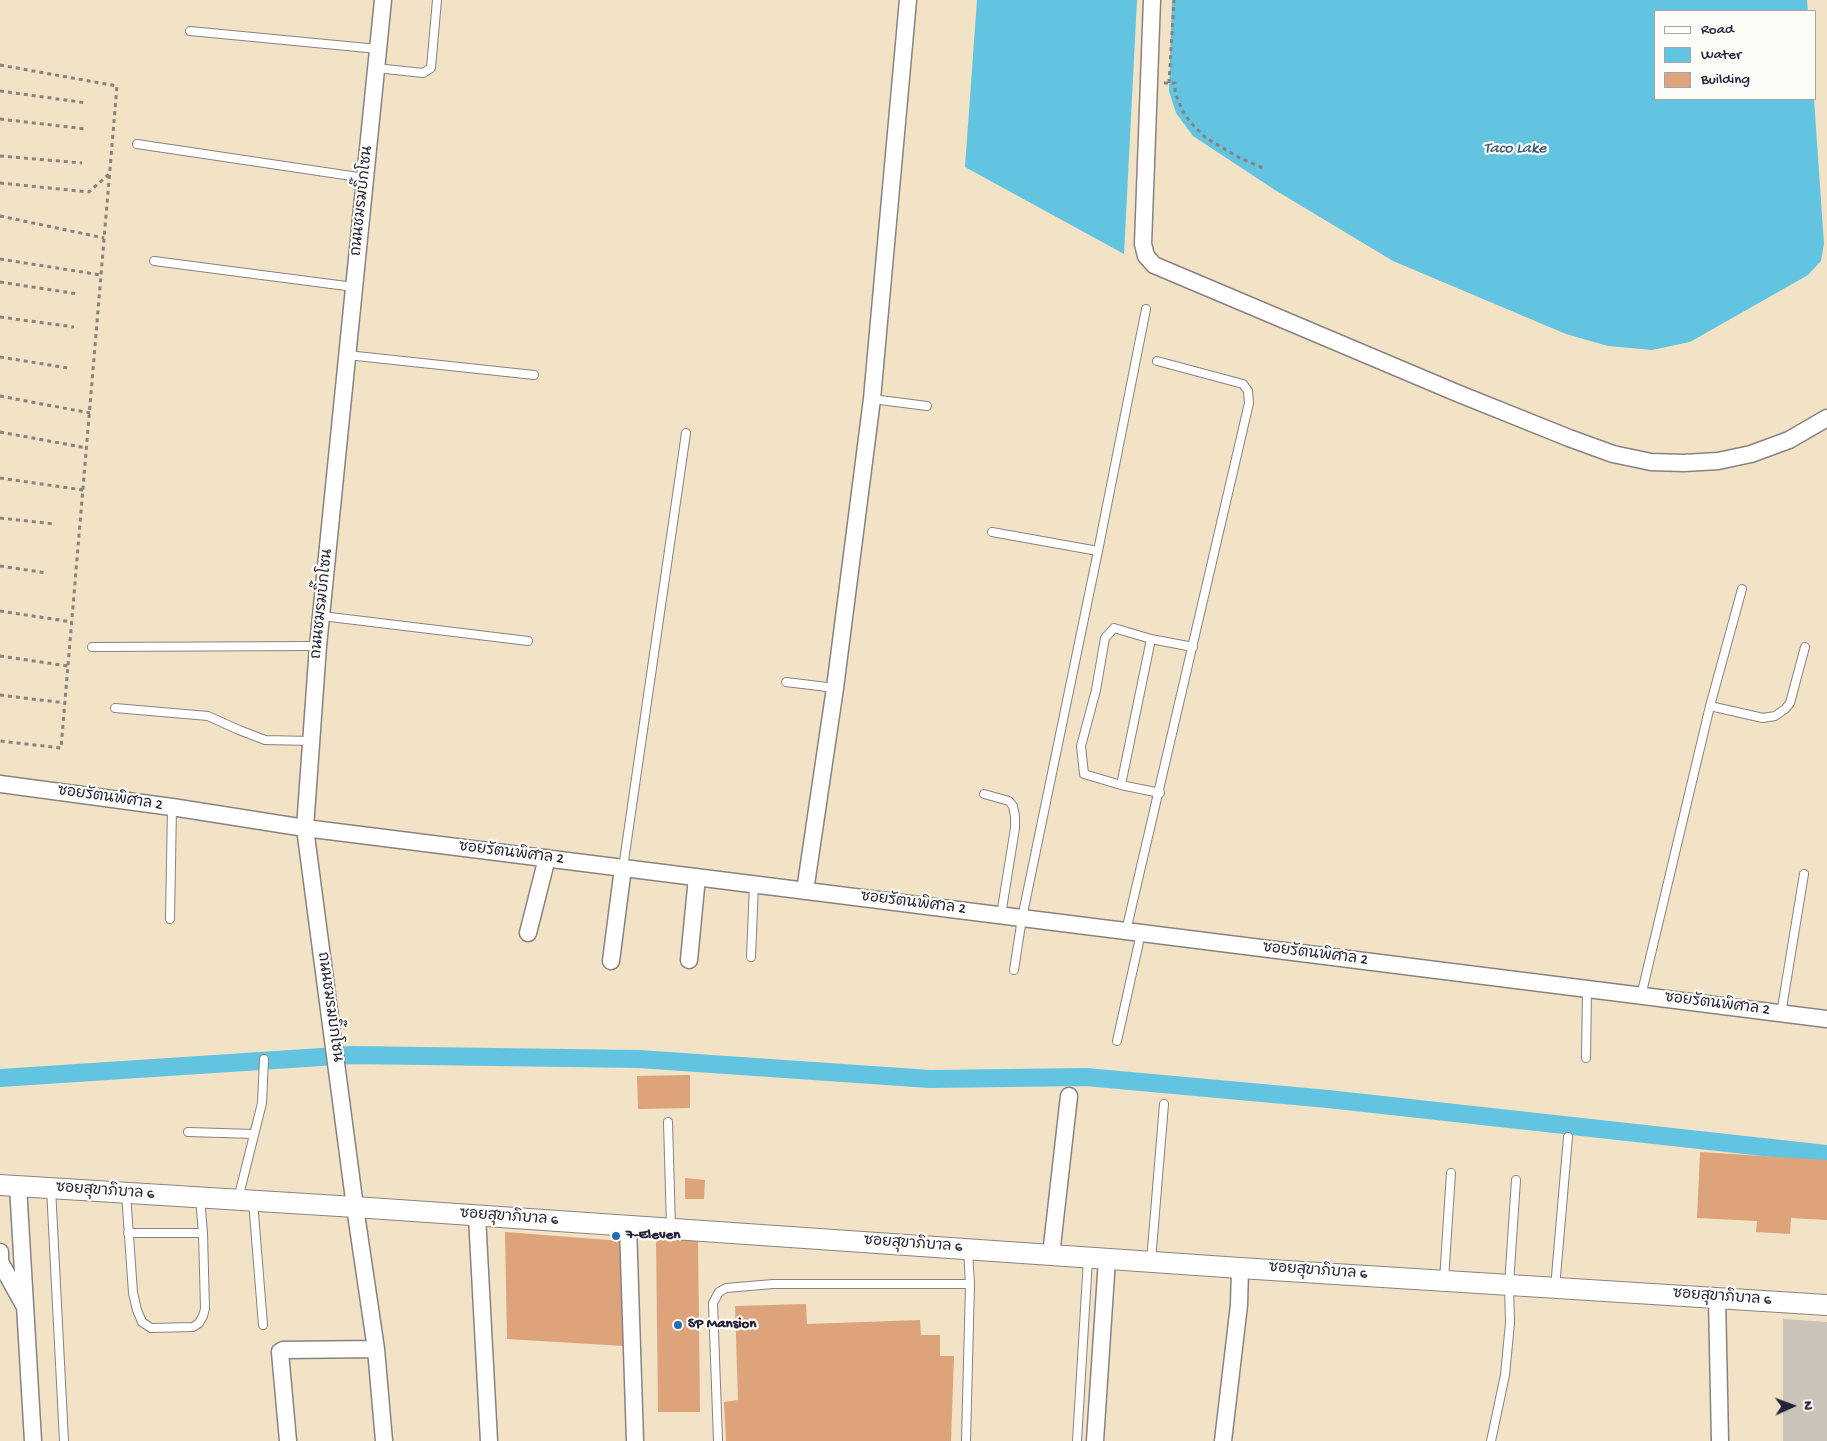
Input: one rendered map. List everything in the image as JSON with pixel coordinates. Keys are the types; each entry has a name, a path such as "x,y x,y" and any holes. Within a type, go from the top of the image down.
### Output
{"street":[{"name":"ถนนชมรมบิ๊กโซน","path":"383,0 318,646 305,828 355,1207 376,1349 384,1441"},
{"path":"805,891 835,688 872,399 908,0"},
{"path":"1152,0 1143,244 1146,256 1154,265 1457,394 1613,454 1652,462 1718,461 1751,454 1789,440 1827,418"},
{"name":"ซอยรัตนพิศาล 2","path":"0,784 172,807 305,828 1827,1019"},
{"path":"528,933 547,858"},
{"path":"610,961 624,868"},
{"path":"690,960 697,877"},
{"path":"1051,1255 1069,1096"},
{"path":"9,1186 26,1310 33,1441"},
{"name":"ซอยสุขาภิบาล 6","path":"9,1186 355,1207 1240,1268 1827,1305"},
{"path":"477,1216 489,1441"},
{"path":"628,1226 635,1441"},
{"path":"0,1252 0,1262 26,1310"},
{"path":"1094,1441 1098,1258"},
{"path":"1223,1441 1239,1305 1240,1268"},
{"path":"1718,1298 1720,1441"},
{"path":"288,1441 280,1352 283,1350 376,1349"}],"lane":[{"path":"376,68 423,73 431,68 437,0"},
{"path":"190,31 378,49"},
{"path":"138,144 365,178"},
{"path":"154,261 354,287"},
{"path":"1014,970 1022,918 1146,309"},
{"path":"348,356 534,375"},
{"path":"1117,1041 1134,932 1160,792 1249,402 1248,392 1243,384 1157,361"},
{"path":"872,399 927,406"},
{"path":"624,868 686,433"},
{"path":"992,532 1098,552"},
{"path":"1641,996 1710,706 1742,589"},
{"path":"322,616 528,641"},
{"path":"1160,792 1121,785 1084,774 1081,760 1082,739 1096,690 1105,638 1114,628 1151,639 1193,647"},
{"path":"1121,785 1151,639"},
{"path":"92,647 318,646"},
{"path":"1710,706 1763,718 1775,716 1785,709 1790,702 1805,647"},
{"path":"786,682 835,688"},
{"path":"115,708 208,716 265,740 311,741"},
{"path":"984,794 1009,801 1013,806 1015,816 1015,828 1001,915"},
{"path":"170,919 172,807"},
{"path":"1781,1014 1804,874"},
{"path":"751,957 754,884"},
{"path":"1586,1058 1587,989"},
{"path":"263,1325 246,1200 254,1134 262,1103 264,1059"},
{"path":"1151,1262 1164,1104"},
{"path":"668,1122 671,1229"},
{"path":"188,1132 254,1134"},
{"path":"1555,1288 1568,1137"},
{"path":"1444,1280 1451,1173"},
{"path":"1491,1441 1505,1375 1510,1322 1509,1284 1516,1180"},
{"path":"51,1188 64,1441"},
{"path":"126,1193 133,1292 142,1322 152,1328 193,1328 203,1316 205,1309 200,1198"},
{"path":"128,1233 202,1233"},
{"path":"966,1441 970,1284 968,1249"},
{"path":"1078,1441 1098,1258"},
{"path":"718,1441 713,1304 719,1292 726,1288 773,1284 970,1284"}],"path":[{"path":"1174,0 1169,83 1175,83 1175,93 1183,112 1206,138 1240,158 1263,168"},
{"path":"0,65 117,86 61,748 0,741"},
{"path":"0,91 86,103"},
{"path":"0,119 86,129"},
{"path":"0,156 82,162"},
{"path":"0,183 89,192 110,174"},
{"path":"0,216 104,238"},
{"path":"0,260 101,275"},
{"path":"0,282 78,294"},
{"path":"0,317 74,327"},
{"path":"0,357 68,368"},
{"path":"0,396 90,413"},
{"path":"0,432 87,448"},
{"path":"0,478 83,490"},
{"path":"0,518 55,524"},
{"path":"0,566 47,573"},
{"path":"0,611 72,622"},
{"path":"0,656 68,666"},
{"path":"0,695 65,703"}],"shaded area":[{"path":"1783,1319 1827,1322 1827,1441 1783,1441"}],"water":[{"path":"977,0 1137,0 1124,254 965,167"},
{"name":"Taco Lake","path":"1172,0 1807,0 1808,10 1654,10 1654,100 1814,100 1824,244 1821,261 1808,275 1690,342 1652,350 1608,346 1566,334 1393,261 1275,190 1193,136 1176,113 1169,91"}],"building":[{"path":"690,1075 690,1108 638,1109 637,1076"},
{"path":"1700,1152 1827,1160 1827,1220 1791,1218 1790,1234 1756,1232 1757,1221 1697,1218"},
{"path":"685,1178 705,1180 704,1199 685,1199"},
{"path":"505,1232 622,1241 624,1346 507,1339"},
{"name":"SP Mansion","path":"656,1238 698,1238 700,1412 658,1412"},
{"path":"806,1304 807,1324 920,1320 921,1335 940,1335 940,1356 954,1356 951,1441 726,1441 724,1402 738,1400 735,1306"}],"waterway":[{"path":"0,1078 352,1055 639,1059 930,1079 1086,1077 1328,1099 1827,1154"}],"place":[{"name":"7-Eleven","path":"616,1236"},
{"name":"SP Mansion","path":"678,1325"}]}
